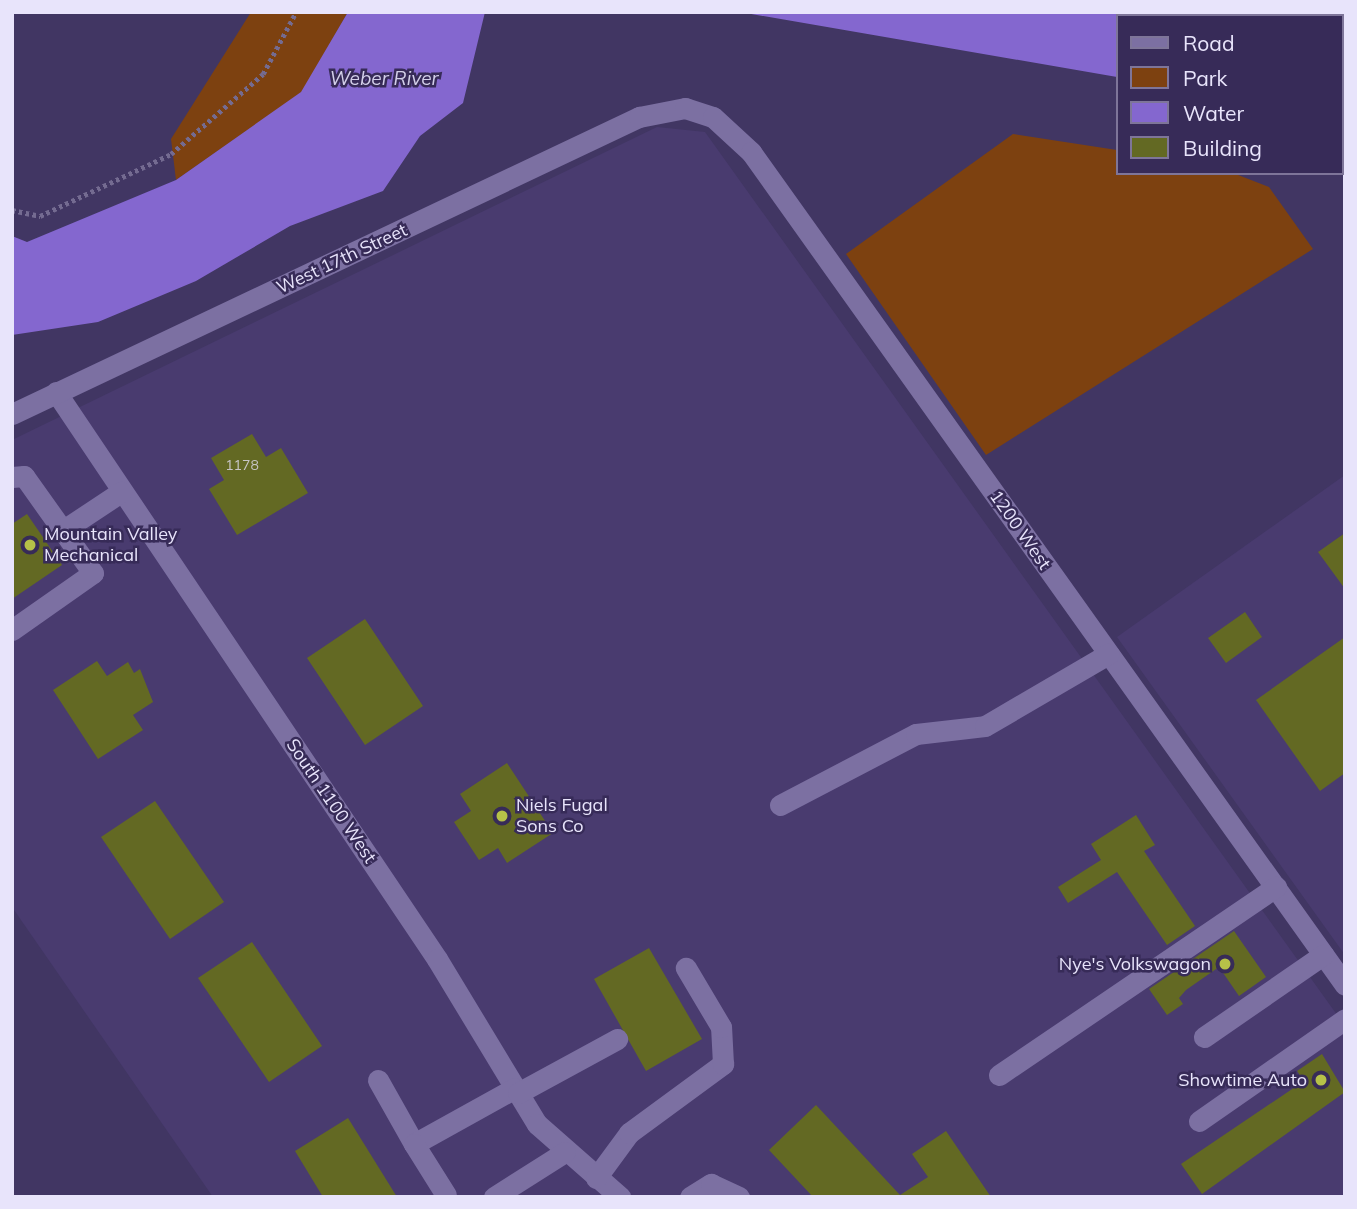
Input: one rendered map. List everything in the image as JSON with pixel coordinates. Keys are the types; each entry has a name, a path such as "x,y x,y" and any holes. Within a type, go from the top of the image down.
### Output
{"street":[{"name":"West 17th Street","path":"12,414 639,117 672,108"},
{"name":"1200 West","path":"672,108 712,117 737,135 1345,985"},
{"name":"South 1100 West","path":"56,392 437,959 517,1090 565,1152 620,1197"},
{"path":"12,477 24,476 93,573 12,629"},
{"path":"62,531 121,492"},
{"path":"780,804 916,734 978,729 1108,654"},
{"path":"999,1075 1276,887"},
{"path":"1204,1037 1323,955"},
{"path":"596,1178 629,1133 723,1064 721,1027 685,968"},
{"path":"1199,1121 1345,1019"},
{"path":"414,1144 617,1039"},
{"path":"378,1080 446,1195"},
{"path":"494,1197 565,1152"},
{"path":"690,1197 711,1184 740,1197"}],"path":[{"path":"12,210 40,216 171,154 263,74 296,12"}],"shaded area":[{"path":"657,127 705,132 1345,1026 1345,1197 213,1197 12,907 12,440"},
{"path":"1345,475 1345,955 1117,637"}],"green space":[{"path":"251,12 348,12 302,92 176,180 171,139"},
{"path":"1013,134 1116,150 1116,175 1238,175 1269,187 1313,249 986,455 846,254"}],"water":[{"name":"Weber River","path":"348,12 485,12 463,103 420,136 383,191 290,226 196,281 98,322 12,335 12,236 27,242 176,180 301,92"},
{"path":"740,12 1168,14 1116,14 1116,77"}],"building":[{"path":"252,434 266,457 281,448 308,493 237,535 209,489 224,480 211,458"},
{"name":"Mountain Valley Mechanical","path":"27,514 62,565 12,599 12,524"},
{"path":"1345,533 1345,589 1318,552"},
{"path":"1245,612 1262,637 1226,663 1208,638"},
{"path":"365,619 423,706 365,745 307,658"},
{"path":"1345,637 1345,773 1320,791 1256,700"},
{"path":"97,661 107,676 128,662 134,673 140,669 153,702 133,715 143,730 98,759 53,690"},
{"name":"Niels Fugal Sons Co","path":"507,763 553,833 507,863 498,848 479,860 454,822 471,811 460,794"},
{"path":"155,801 224,902 170,939 101,837"},
{"path":"1136,815 1155,845 1144,851 1195,926 1167,945 1117,872 1068,903 1058,887 1101,860 1091,844"},
{"name":"Nye's Volkswagon","path":"1234,931 1266,977 1239,996 1219,967 1186,990 1179,998 1183,1004 1167,1015 1149,989"},
{"path":"252,942 322,1046 269,1082 198,978"},
{"path":"649,948 702,1039 646,1071 594,979"},
{"path":"1322,1054 1345,1092 1202,1194 1181,1164 1304,1081 1297,1071"},
{"path":"816,1105 900,1195 928,1177 912,1154 946,1131 991,1197 813,1197 769,1150"},
{"path":"348,1118 397,1197 323,1197 295,1151"}],"place":[{"name":"Mountain Valley Mechanical","path":"30,545"},
{"name":"Niels Fugal Sons Co","path":"502,816"},
{"name":"Nye's Volkswagon","path":"1225,964"},
{"name":"Showtime Auto","path":"1321,1080"}]}
